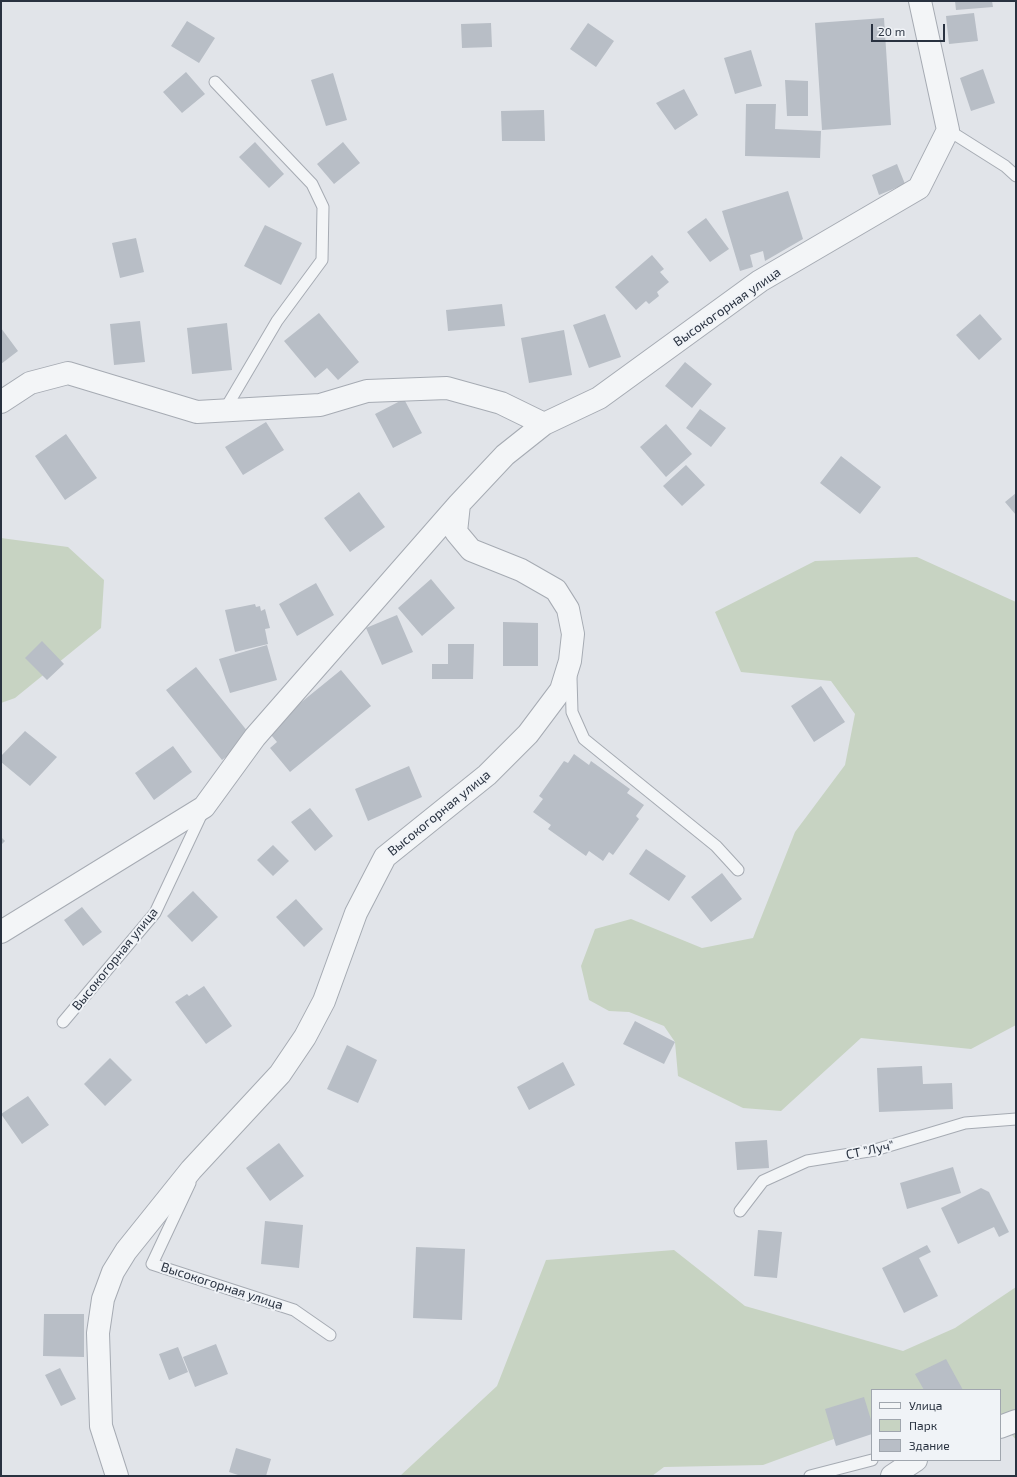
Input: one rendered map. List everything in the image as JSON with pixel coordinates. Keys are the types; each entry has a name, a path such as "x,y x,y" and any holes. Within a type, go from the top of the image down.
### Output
{"street":[{"path":"920,1 948,130"},
{"name":"Высокогорная улица","path":"1,932 204,807 255,737 459,504 505,455 544,424 599,398 760,281 919,188 948,130"},
{"path":"1,402 30,383 68,373 197,412 320,404 367,391 447,388 501,403 544,424"},
{"name":"Высокогорная улица","path":"117,1476 101,1426 98,1332 103,1299 112,1272 126,1251 202,1157 280,1074 305,1037 324,1001 356,913 385,857 487,775 528,734 561,690 570,661 573,634 568,609 556,590 521,570 471,550 456,532 459,504"},
{"path":"1001,1427 1016,1421"},
{"path":"892,1476 914,1461"}],"lane":[{"path":"215,82 312,184 323,207 322,260 277,321 224,411"},
{"path":"948,130 1005,166 1016,176"},
{"path":"570,661 572,712 584,739 716,846 738,870"},
{"name":"Высокогорная улица","path":"63,1022 155,913 204,807"},
{"name":"СТ \"Луч\"","path":"740,1211 763,1181 807,1162 876,1150 965,1123 1016,1119"},
{"name":"Высокогорная улица","path":"202,1157 152,1264 294,1310 330,1336"},
{"path":"810,1476 871,1460"}],"green space":[{"path":"1,538 68,547 104,580 101,628 15,698 1,703"},
{"path":"917,557 1016,602 1016,1025 971,1049 861,1038 781,1111 743,1108 678,1076 675,1042 664,1026 629,1012 609,1011 589,1000 581,966 595,929 631,919 702,948 753,938 795,832 845,765 855,714 831,681 741,672 715,612 815,561"},
{"path":"674,1250 745,1306 903,1351 955,1328 1016,1287 1016,1440 1001,1421 1001,1389 871,1389 871,1425 763,1465 664,1467 652,1476 400,1476 497,1386 546,1260"}],"building":[{"path":"955,1 992,1 993,7 956,10"},
{"path":"974,13 978,41 949,44 946,16"},
{"path":"884,18 891,125 822,130 815,23"},
{"path":"187,21 215,38 199,63 171,46"},
{"path":"491,23 492,47 462,48 461,24"},
{"path":"588,23 614,41 596,67 570,49"},
{"path":"751,50 762,86 735,94 724,58"},
{"path":"983,69 995,103 971,111 960,78"},
{"path":"186,72 205,94 182,113 163,92"},
{"path":"333,73 347,120 326,126 311,80"},
{"path":"785,80 808,81 808,116 787,116"},
{"path":"684,89 698,115 675,130 656,103"},
{"path":"746,104 776,104 775,129 821,131 820,158 745,156"},
{"path":"544,110 545,141 502,141 501,111"},
{"path":"255,142 284,174 269,188 239,157"},
{"path":"343,142 360,163 334,184 317,164"},
{"path":"897,164 905,184 879,195 872,175"},
{"path":"788,191 803,239 765,261 763,251 750,255 753,267 740,271 722,211"},
{"path":"706,218 729,249 710,262 687,232"},
{"path":"265,225 302,243 281,285 244,266"},
{"path":"136,238 144,272 120,278 112,243"},
{"path":"652,255 664,269 660,272 669,282 657,292 659,296 649,304 646,301 636,310 615,287"},
{"path":"502,304 505,326 448,331 446,310"},
{"path":"319,313 359,362 338,380 327,368 315,378 284,341"},
{"path":"605,314 621,357 589,368 573,325"},
{"path":"980,314 1002,339 979,360 956,335"},
{"path":"140,321 145,362 114,365 110,324"},
{"path":"227,323 232,370 192,374 187,328"},
{"path":"1,328 18,351 1,364"},
{"path":"564,330 572,375 529,383 521,338"},
{"path":"685,362 712,384 692,408 665,386"},
{"path":"404,399 422,433 393,448 375,414"},
{"path":"700,409 726,428 711,447 686,428"},
{"path":"266,422 284,450 243,475 225,447"},
{"path":"666,424 692,454 666,477 640,447"},
{"path":"66,434 97,478 65,500 35,456"},
{"path":"841,456 881,487 860,514 820,483"},
{"path":"686,465 705,485 682,506 663,486"},
{"path":"359,492 385,527 350,552 324,518"},
{"path":"1016,493 1016,515 1005,502"},
{"path":"431,579 455,608 422,636 398,608"},
{"path":"316,583 334,615 297,636 279,604"},
{"path":"255,604 256,607 260,606 261,611 265,609 270,628 265,629 268,644 235,652 225,610"},
{"path":"397,615 413,652 382,665 366,628"},
{"path":"503,622 538,623 538,666 503,666"},
{"path":"42,641 64,664 47,680 25,658"},
{"path":"448,644 474,644 473,679 432,679 432,664 448,664"},
{"path":"267,645 277,680 230,693 219,659"},
{"path":"196,667 252,737 222,760 166,690"},
{"path":"341,670 371,706 290,772 270,748 277,742 267,730"},
{"path":"821,686 845,722 814,742 791,706"},
{"path":"25,731 57,757 30,786 1,762 1,756"},
{"path":"173,746 192,772 154,800 135,773"},
{"path":"574,754 589,765 591,761 630,789 627,793 644,805 636,816 639,819 613,855 609,852 603,861 589,851 586,856 548,829 551,825 533,812 543,799 539,796 564,761 568,763"},
{"path":"409,766 422,797 368,821 355,789"},
{"path":"310,808 333,836 315,851 291,822"},
{"path":"1,837 5,841 1,845"},
{"path":"273,845 289,861 273,876 257,860"},
{"path":"646,849 686,876 669,901 629,874"},
{"path":"722,873 742,899 711,922 691,897"},
{"path":"193,891 218,917 192,942 167,916"},
{"path":"296,899 323,929 304,947 276,917"},
{"path":"82,907 102,932 83,946 64,920"},
{"path":"204,986 232,1026 206,1044 175,1002 187,994 189,996"},
{"path":"635,1021 675,1042 664,1064 623,1044"},
{"path":"347,1045 377,1060 358,1103 327,1089"},
{"path":"110,1058 132,1080 105,1106 84,1084"},
{"path":"563,1062 575,1085 529,1110 517,1087"},
{"path":"922,1066 923,1084 952,1083 953,1109 879,1112 877,1068"},
{"path":"28,1096 49,1125 22,1144 1,1114"},
{"path":"767,1140 769,1168 737,1170 735,1142"},
{"path":"279,1143 304,1176 270,1201 246,1168"},
{"path":"953,1167 961,1193 907,1209 900,1183"},
{"path":"981,1188 989,1192 1009,1232 999,1237 994,1227 958,1244 941,1208"},
{"path":"265,1221 303,1225 299,1268 261,1264"},
{"path":"758,1230 782,1232 777,1278 754,1276"},
{"path":"927,1245 931,1252 919,1258 938,1296 904,1313 882,1268"},
{"path":"416,1247 465,1249 462,1320 413,1318"},
{"path":"44,1314 84,1314 84,1357 43,1356"},
{"path":"216,1344 228,1374 195,1387 183,1357"},
{"path":"178,1347 188,1372 169,1380 159,1354"},
{"path":"946,1359 962,1389 923,1389 915,1374"},
{"path":"60,1368 76,1399 61,1406 45,1375"},
{"path":"864,1397 871,1420 871,1434 836,1446 825,1409"},
{"path":"236,1448 271,1459 266,1476 241,1476 229,1472"}]}
